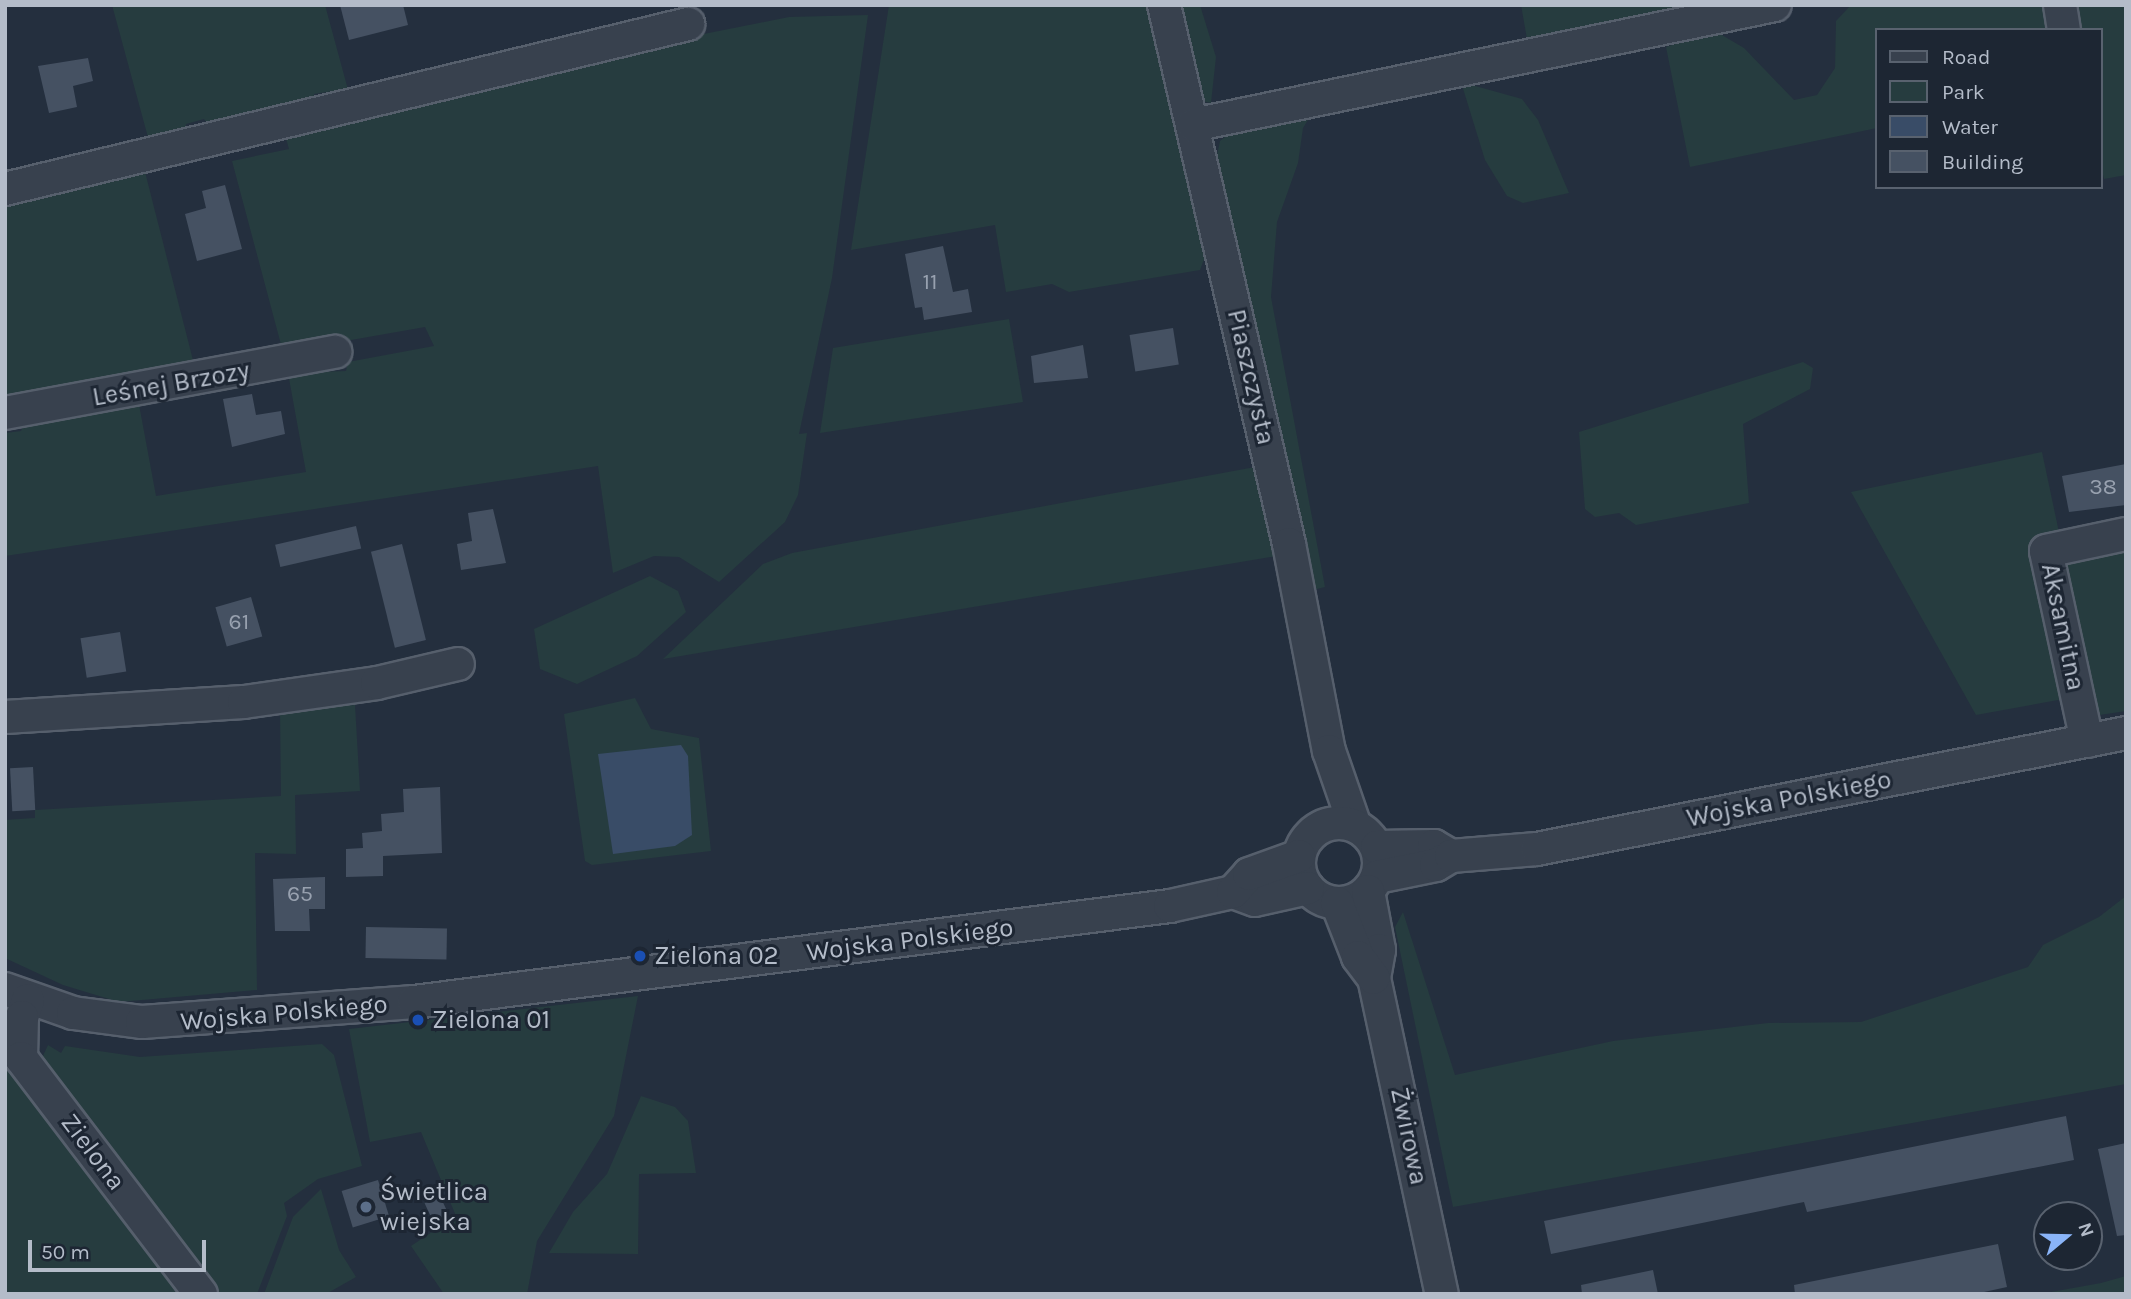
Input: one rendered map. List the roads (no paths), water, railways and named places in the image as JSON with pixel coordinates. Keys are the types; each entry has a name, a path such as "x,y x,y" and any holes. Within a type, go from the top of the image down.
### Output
{"street":[{"name":"Piaszczysta","path":"1164,5 1289,544 1329,751 1360,853"},
{"path":"1193,125 1775,5"},
{"path":"2060,5 2064,28"},
{"path":"5,189 688,24"},
{"name":"Leśnej Brzozy","path":"5,414 335,352"},
{"name":"Aksamitna","path":"2087,741 2046,551 2126,534"},
{"path":"5,717 244,702 377,683 458,664"},
{"name":"Wojska Polskiego","path":"1337,903 1360,853 1436,866 1451,856 1537,849 2126,733"},
{"path":"1337,903 1308,888 1299,856 1306,839 1360,853"},
{"name":"Żwirowa","path":"1360,853 1379,950 1374,978 1442,1294"},
{"name":"Wojska Polskiego","path":"1233,892 1249,874 1299,856"},
{"name":"Wojska Polskiego","path":"17,994 109,1020 214,1021 645,974 1170,906 1233,892 1255,900 1308,888"},
{"name":"Żwirowa","path":"1337,903 1358,957 1374,978"},
{"name":"Zielona","path":"17,994 22,1017 21,1058 201,1294"}],"water":[{"path":"681,745 688,756 692,835 675,846 613,854 598,754"}],"place":[{"name":"Zielona 02","path":"640,956"},
{"name":"Zielona 01","path":"418,1020"},
{"name":"Świetlica wiejska","path":"366,1207"}]}
